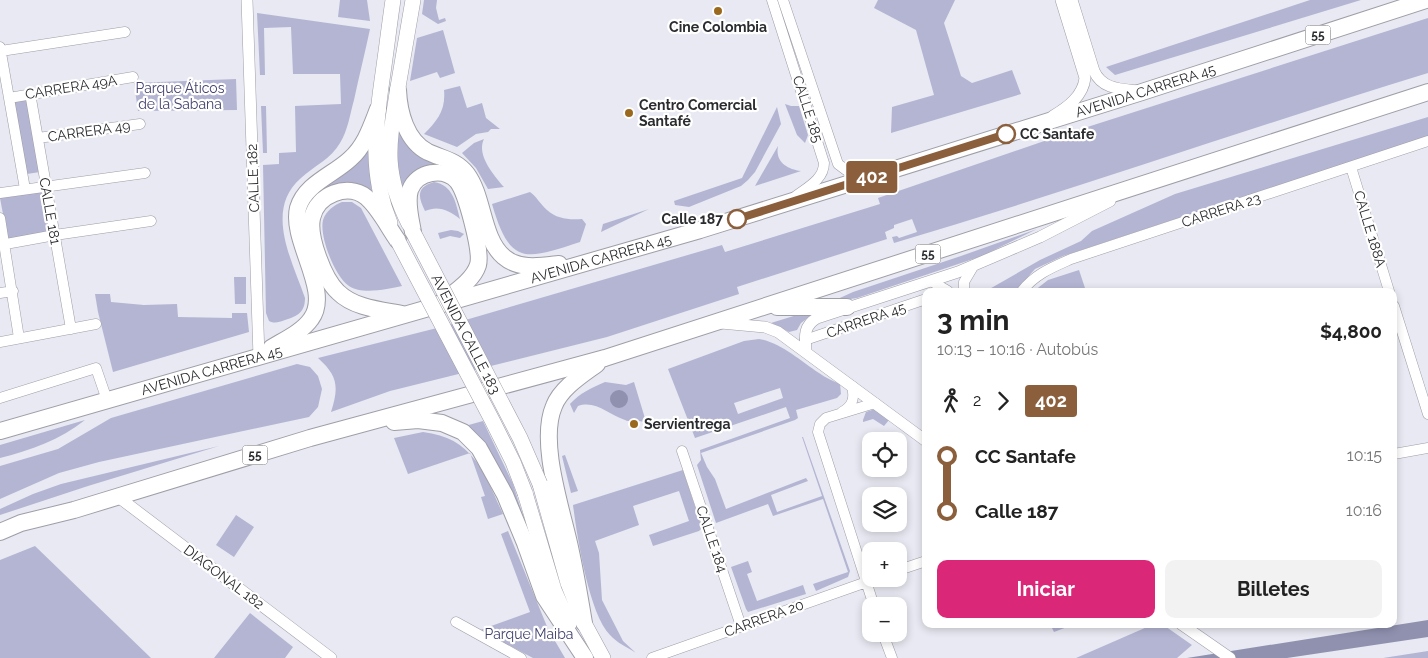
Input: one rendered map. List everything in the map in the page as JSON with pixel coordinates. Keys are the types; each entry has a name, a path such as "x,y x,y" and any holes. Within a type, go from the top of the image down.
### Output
{"highway":[{"name":"AVENIDA CARRERA 45","path":"0,431 601,260 1142,92 1426,0"},
{"path":"398,90 400,112 410,134 421,147 452,160 468,176 495,246 505,258 514,263 530,266 601,260"},
{"name":"55","path":"0,532 21,523 361,423 605,358 1428,92"},
{"path":"259,357 306,325 314,316 317,306 316,289 298,230 299,207 306,194 356,153 369,133 378,110"},
{"path":"413,232 409,198 410,190 414,184 426,174 434,172 443,172 451,176 463,191 479,248 479,259 478,266 472,275 438,306"},
{"path":"398,240 372,202 358,192 348,190 330,195 316,208 312,218 314,240 320,260 330,281 338,292 355,303 407,315"},
{"path":"762,307 848,307"},
{"path":"584,623 572,553 549,450 549,424 554,404 561,395 581,376 605,358"},
{"path":"361,423 430,421 454,427 471,439 489,466 504,495 525,543 544,596 585,658"}],"main road":[{"name":"AVENIDA CALLE 183","path":"393,0 375,144 377,177 389,219 398,240 513,462 525,493 554,590 585,658"},
{"name":"AVENIDA CALLE 183","path":"413,0 391,128 390,163 396,194 413,232 520,438 540,484 564,571 584,623 603,658"}],"street":[{"name":"CALLE 182","path":"247,0 259,357"},
{"name":"CALLE 185","path":"772,0 824,163 823,172 820,177 785,204"},
{"name":"CALLE 185","path":"783,0 838,164 846,170 874,176"},
{"path":"1043,122 1073,102 1079,95 1084,82 1084,73 1061,0"},
{"path":"1072,0 1094,71 1100,81 1105,85 1119,89 1142,92"},
{"path":"0,49 125,32"},
{"name":"CALLE 181","path":"0,49 25,189"},
{"name":"CARRERA 49A","path":"9,98 133,77"},
{"name":"CALLE 181","path":"30,93 71,328"},
{"name":"CARRERA 49","path":"38,138 140,124"},
{"name":"CARRERA 23","path":"1025,288 1036,276 1049,268 1072,259 1428,141"},
{"name":"CALLE 188A","path":"1350,167 1388,288"},
{"path":"0,193 145,173"},
{"path":"806,346 806,330 812,321 974,265 1040,237 1141,185"},
{"path":"0,218 20,338"},
{"path":"3,244 151,221"},
{"path":"964,288 964,282 974,265"},
{"path":"931,281 943,288"},
{"path":"0,293 12,291"},
{"name":"CARRERA 45","path":"806,346 922,301"},
{"path":"1397,316 1428,414"},
{"path":"714,323 771,329 806,346 852,386 922,438"},
{"path":"0,342 96,324"},
{"path":"0,398 96,368 108,400"},
{"path":"839,414 851,405 854,393 852,386"},
{"path":"862,557 818,432 819,426 824,419 875,403"},
{"path":"1397,453 1428,448"},
{"name":"CALLE 184","path":"682,451 741,626"},
{"name":"DIAGONAL 182","path":"117,496 331,658"},
{"path":"907,567 922,562"},
{"name":"CARRERA 20","path":"652,658 862,583"},
{"path":"456,622 521,658"},
{"path":"1187,628 1230,658"},
{"path":"887,642 892,658"}],"green space":[{"path":"340,0 367,0 370,21 338,17"},
{"path":"424,0 437,0 436,8 439,20 445,18 446,21 438,24 422,14"},
{"path":"878,0 955,0 944,23 961,76 972,83 1012,70 1021,94 891,133 892,107 934,95 916,30 874,8"},
{"path":"1310,0 1361,0 1115,75 1106,67"},
{"path":"257,13 370,29 350,116 343,138 332,154 301,178 290,191 284,205 284,236 305,303 297,315 275,323 269,321 266,313 263,165 279,164 279,153 296,152 295,106 341,104 340,74 293,74 291,27 264,28 265,75 260,75"},
{"path":"1428,18 1428,73 1028,202 894,243 892,237 897,236 899,238 917,232 912,219 894,225 894,228 885,232 887,239 737,287 739,294 607,337 390,391 331,412 336,389 335,382 330,371 318,358 445,326 722,245 725,252 880,204 878,198 1053,138"},
{"path":"443,30 455,73 440,78 437,72 410,81 417,38"},
{"name":"Parque Áticos de la Sabana","path":"236,79 237,110 138,111 134,83"},
{"path":"460,86 467,108 482,103 486,118 500,129 491,129 488,132 476,134 457,147 424,134 440,115 444,103 444,90"},
{"path":"27,100 40,172 27,174 14,102"},
{"path":"785,104 799,106 808,135 805,143 797,135"},
{"path":"261,106 266,106 267,153 263,153"},
{"path":"777,107 781,124 755,172 748,180 741,186 689,207 675,205 674,201 742,178"},
{"path":"1428,117 1428,136 1063,256 1035,269 1018,288 991,288 1040,260 1081,241 1092,231 1175,194"},
{"path":"399,129 441,167 404,196 395,157"},
{"path":"484,139 482,152 484,158 491,171 504,187 488,189 476,168 462,153 474,143"},
{"path":"369,146 372,194 338,187 305,235 306,205 312,196"},
{"path":"778,146 778,156 783,164 801,171 755,186"},
{"path":"434,182 446,187 450,191 460,219 443,209 434,208 425,211 420,193 424,187"},
{"path":"43,192 51,233 8,241 0,198"},
{"path":"530,192 551,213 568,219 582,219 586,224 580,242 533,254 522,253 513,248 506,239 492,204"},
{"path":"342,202 352,202 361,208 402,286 368,291 354,289 338,274 329,256 322,227 323,220 328,211"},
{"path":"649,209 601,232 603,224"},
{"path":"1037,229 982,256 857,298 831,302 853,292"},
{"path":"451,230 464,234 460,238 450,236 440,239 438,233"},
{"path":"1079,270 1085,288 1038,288 1048,280"},
{"path":"234,277 246,277 246,304 235,304"},
{"path":"95,294 110,294 111,302 144,305 177,304 178,317 232,318 232,313 247,313 249,332 113,372"},
{"path":"800,314 813,314 801,323 797,330 789,332 771,323"},
{"path":"759,339 775,344 824,376 840,384 841,394 837,398 796,410 798,418 795,420 701,453 715,479 726,509 806,478 808,481 771,495 777,512 822,496 803,437 850,571 848,577 816,591 813,584 848,572 823,499 773,516 768,504 716,523 697,465 701,460 700,450 790,418 786,407 695,438 668,369 744,341","holes":["780,388 783,398 738,414 734,403"]},
{"path":"297,364 310,367 318,376 322,389 318,407 309,417 99,462 59,473 0,499 0,466 58,449 111,418"},
{"path":"605,382 626,385 634,382 647,425 642,421 619,418 597,406 591,405 578,406 574,413 570,404 574,400 586,391"},
{"path":"878,408 889,420 884,426 873,419 863,422 866,412"},
{"path":"85,420 45,444 0,458 0,445"},
{"path":"483,421 513,484 530,538 465,426"},
{"path":"423,432 454,442 469,453 408,474 394,438"},
{"path":"219,446 0,515 0,509 61,484"},
{"path":"471,455 483,472 503,514 488,519 481,497 485,496"},
{"path":"565,455 578,491 571,493 562,456"},
{"path":"683,470 702,528 699,531 653,546 649,535 689,521 679,491 633,506 639,525 595,541 599,553 602,600 623,641 636,653 610,635 596,610 585,574 573,505"},
{"path":"236,515 254,527 234,557 216,545"},
{"name":"Parque Maiba","path":"508,531 548,629 565,658 533,658 480,630 530,612 501,534"},
{"path":"35,546 151,658 0,658 0,560"},
{"path":"748,561 752,572 747,574 757,601 803,585 806,594 748,612 731,567"},
{"path":"250,613 293,647 285,658 214,658"},
{"path":"1052,628 1064,628 1054,632"},
{"path":"1145,628 1168,628 1192,645 1177,658 1076,658"},
{"path":"1428,651 1428,658 1383,658"}],"shaded area":[{"path":"619,390 625,393 628,399 625,405 619,408 613,405 610,399 613,393"},
{"path":"1428,620 1428,637 1287,658 1187,658 1377,628 1397,628 1397,625"}],"bus line":[{"name":"402","path":"737,219 1006,134"}],"place":[{"name":"Cine Colombia","path":"718,11"},
{"name":"Centro Comercial Santafé","path":"629,113"},
{"name":"CC Santafe","path":"1006,134"},
{"name":"Calle 187","path":"737,219"},
{"name":"Servientrega","path":"634,424"}]}
